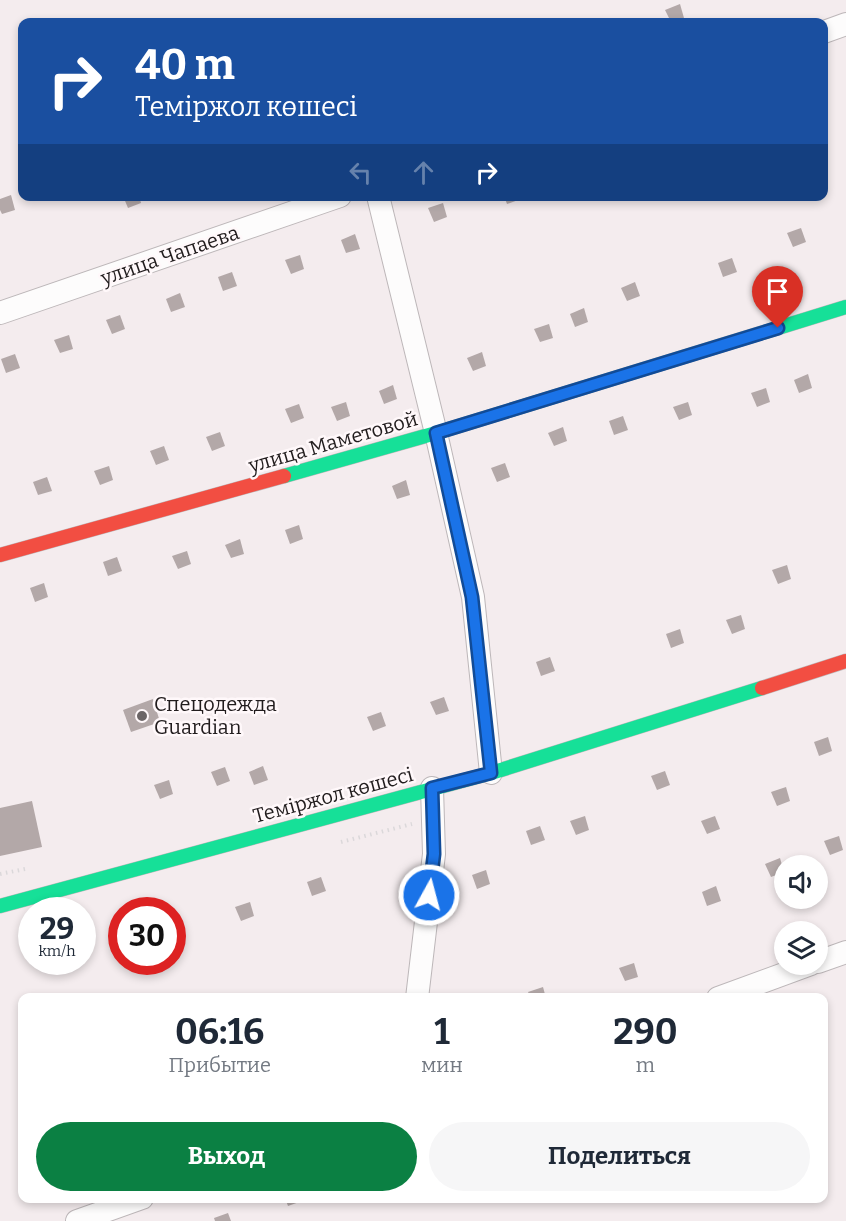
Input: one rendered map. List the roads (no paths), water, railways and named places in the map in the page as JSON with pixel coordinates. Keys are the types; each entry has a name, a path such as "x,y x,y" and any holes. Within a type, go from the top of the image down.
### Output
{"street":[{"path":"828,31 846,24"},
{"name":"улица Чапаева","path":"0,313 325,201"},
{"path":"379,201 436,433 472,597 491,773"},
{"name":"улица Маметовой","path":"0,555 436,433 846,307"},
{"name":"Теміржол көшесі","path":"0,906 491,773 846,661"},
{"path":"418,993 434,854 432,788"},
{"path":"828,958 846,952"},
{"path":"732,993 781,975"},
{"path":"77,1221 128,1203"}],"place":[{"name":"Спецодежда Guardian","path":"142,716"}]}
